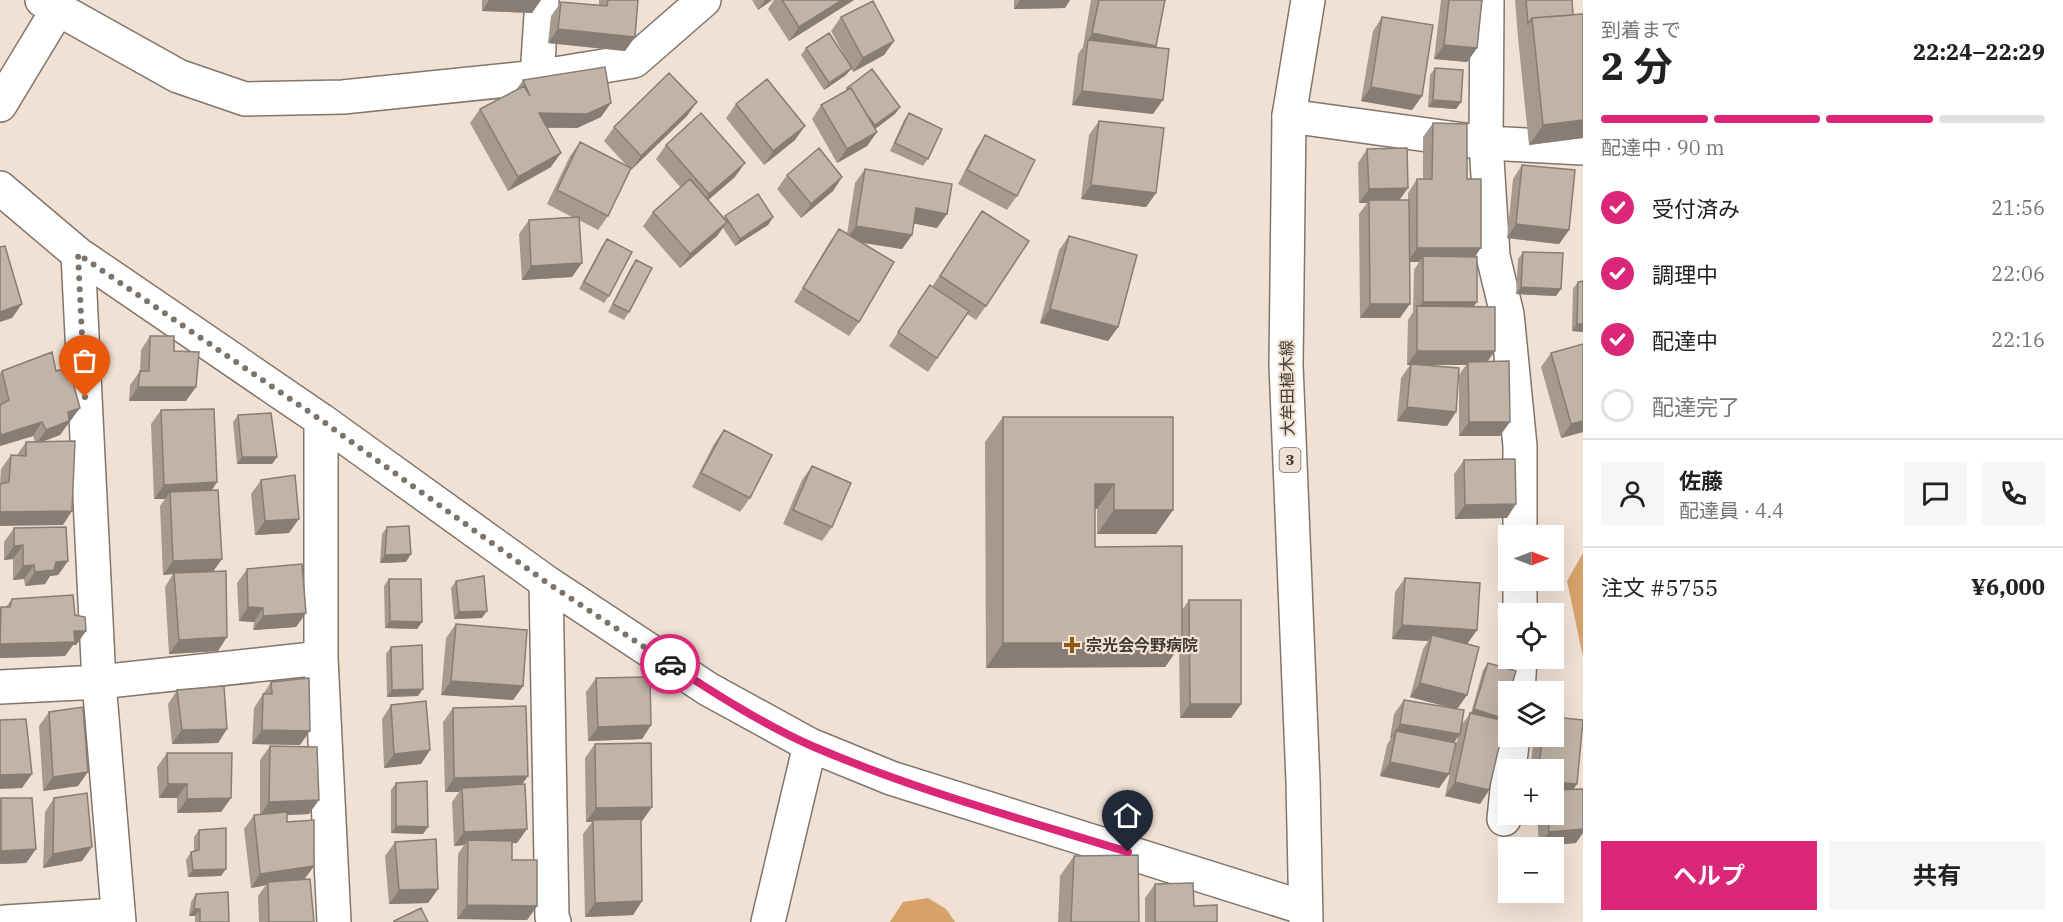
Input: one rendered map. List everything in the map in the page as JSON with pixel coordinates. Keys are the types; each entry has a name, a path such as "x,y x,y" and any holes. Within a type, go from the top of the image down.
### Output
{"street":[{"path":"537,77 542,0"},
{"path":"0,105 53,3 178,76 245,99 343,97 537,77 634,61 704,0"},
{"name":"大牟田植木線","path":"1306,915 1303,781 1286,365 1289,116 1308,0"},
{"path":"1487,0 1486,143 1493,256 1507,314 1520,446 1520,525"},
{"path":"1289,116 1486,143 1583,148"},
{"path":"0,188 78,254 321,420 546,582 708,689 810,745 891,778 1306,915"},
{"path":"5,922 118,918 99,682 78,254"},
{"path":"321,420 321,658 334,922"},
{"path":"546,582 551,905 554,922"},
{"path":"0,687 99,682 321,658"},
{"path":"768,922 810,745"}],"shaded area":[{"path":"1583,553 1583,657 1567,581"},
{"path":"928,898 946,909 955,922 890,922 903,902"}],"building":[{"path":"608,0 638,0 635,37 558,29 561,2 607,6"},
{"path":"782,0 842,0 799,27"},
{"path":"1099,0 1165,0 1156,46 1092,33"},
{"path":"1449,0 1482,0 1477,48 1444,45"},
{"path":"1526,0 1572,0 1573,15 1532,18 1528,24"},
{"path":"873,1 894,41 863,58 841,17"},
{"path":"1583,14 1583,120 1543,125 1532,18"},
{"path":"1382,17 1433,25 1422,96 1371,87"},
{"path":"829,33 852,68 829,83 806,48"},
{"path":"1088,40 1169,49 1163,100 1082,91"},
{"path":"605,67 611,103 587,114 539,113 561,153 518,177 480,109 524,86 530,96 523,80"},
{"path":"1435,68 1463,70 1461,102 1433,100"},
{"path":"872,69 900,107 875,125 851,88 847,88"},
{"path":"669,73 697,102 641,156 614,127"},
{"path":"767,79 805,126 773,151 736,104"},
{"path":"851,88 877,132 847,149 821,105"},
{"path":"701,113 745,163 709,194 666,145"},
{"path":"909,113 942,129 928,159 895,143"},
{"path":"1099,121 1164,128 1156,193 1091,185"},
{"path":"1433,123 1467,124 1467,179 1481,179 1481,248 1417,248 1417,179 1432,179"},
{"path":"985,135 1035,160 1017,196 967,170"},
{"path":"580,142 631,168 608,216 557,190"},
{"path":"819,148 842,177 811,204 787,175"},
{"path":"1407,148 1408,188 1369,189 1367,149"},
{"path":"1522,165 1575,170 1569,230 1516,224"},
{"path":"865,169 952,184 947,214 916,208 912,235 856,226"},
{"path":"690,179 727,222 690,254 653,212"},
{"path":"758,194 773,217 740,239 725,216"},
{"path":"1369,200 1409,200 1410,304 1370,304"},
{"path":"982,211 1029,241 986,306 940,276"},
{"path":"579,217 582,263 531,266 529,220"},
{"path":"839,229 894,262 859,322 803,288"},
{"path":"1069,236 1137,255 1118,327 1050,309"},
{"path":"607,239 632,252 609,296 584,282"},
{"path":"5,246 22,304 0,312 0,247"},
{"path":"1523,252 1563,253 1561,289 1521,287"},
{"path":"1423,256 1477,257 1477,302 1423,302"},
{"path":"636,260 652,268 629,312 613,304"},
{"path":"1583,281 1583,324 1577,324 1578,282"},
{"path":"930,285 969,311 937,358 898,332"},
{"path":"1417,306 1495,307 1495,351 1417,351"},
{"path":"150,336 174,336 174,351 199,352 196,387 138,387 140,371 149,371"},
{"path":"1583,344 1583,421 1571,424 1551,353"},
{"path":"52,352 56,371 69,368 80,408 68,412 69,421 46,430 42,422 1,435 0,405 9,400 2,371"},
{"path":"1509,361 1510,422 1469,422 1468,362"},
{"path":"1411,364 1459,368 1456,412 1407,407"},
{"path":"214,409 217,482 164,485 161,410"},
{"path":"271,413 277,457 242,457 238,415"},
{"path":"1003,417 1173,417 1173,510 1114,510 1114,484 1095,484 1095,547 1182,546 1182,643 1003,643"},
{"path":"724,430 772,455 750,498 701,473"},
{"path":"75,441 72,511 0,512 0,484 9,482 11,455 26,456 26,442"},
{"path":"1515,459 1516,504 1465,505 1464,460"},
{"path":"812,466 851,483 832,527 793,510"},
{"path":"295,475 299,519 265,521 261,480"},
{"path":"218,490 222,559 173,561 170,492"},
{"path":"409,526 411,554 385,555 387,527"},
{"path":"66,527 68,561 56,562 54,570 35,572 34,565 23,566 23,545 14,546 14,528"},
{"path":"302,564 306,613 263,616 263,608 248,607 247,569"},
{"path":"226,571 227,637 179,640 174,573"},
{"path":"484,576 487,611 459,612 456,581"},
{"path":"1405,578 1480,583 1477,630 1402,625"},
{"path":"389,579 421,579 422,622 390,621"},
{"path":"73,595 75,615 85,617 86,631 74,631 75,642 0,644 1,607 10,607 12,599"},
{"path":"1189,600 1241,600 1241,704 1190,704"},
{"path":"456,624 527,630 523,686 451,681"},
{"path":"1432,635 1479,647 1467,695 1420,683"},
{"path":"422,645 423,689 392,690 391,647"},
{"path":"1488,663 1498,666 1498,669 1516,671 1513,681 1498,681 1498,717 1474,709"},
{"path":"650,677 651,725 598,727 596,678"},
{"path":"309,678 310,731 262,730 263,694 272,694 271,682"},
{"path":"224,686 227,729 182,730 177,690"},
{"path":"1404,700 1464,710 1460,734 1400,724"},
{"path":"426,701 430,750 394,754 391,705"},
{"path":"526,706 528,776 454,778 453,708"},
{"path":"83,707 88,772 53,777 49,712"},
{"path":"1470,713 1498,719 1499,747 1489,790 1455,782"},
{"path":"1564,718 1583,720 1577,784 1564,783 1564,759 1540,759 1541,747 1564,747"},
{"path":"26,719 32,774 0,775 0,720"},
{"path":"1396,731 1456,743 1449,774 1390,762"},
{"path":"651,743 652,807 596,808 595,744"},
{"path":"270,746 317,747 319,800 269,802"},
{"path":"167,753 232,753 231,798 187,799 187,784 168,784"},
{"path":"427,781 428,827 396,826 396,783"},
{"path":"525,784 527,829 464,832 462,788"},
{"path":"1583,789 1583,829 1549,832 1549,825 1564,825 1564,790"},
{"path":"87,793 92,847 53,854 54,798"},
{"path":"1,798 32,798 36,849 1,851"},
{"path":"287,812 287,822 314,820 314,866 260,874 254,815"},
{"path":"641,819 642,901 595,903 593,820"},
{"path":"226,828 226,869 193,870 191,852 199,850 199,830"},
{"path":"436,839 438,889 399,890 395,842"},
{"path":"468,840 512,841 512,860 537,860 537,906 467,905"},
{"path":"1138,855 1139,922 1071,922 1074,856"},
{"path":"310,879 314,922 269,922 268,882"},
{"path":"1193,883 1194,906 1217,905 1217,922 1155,922 1155,884"},
{"path":"228,892 229,922 200,922 200,909 194,909 196,894"},
{"path":"421,908 428,922 394,922 394,921"}],"way so far":[{"path":"85,397 78,254 321,420 546,582 670,664"}],"place":[{"name":"宗光会今野病院","path":"1072,645"}],"route":[{"path":"670,664 708,689 810,745 891,778 1128,852"}]}
